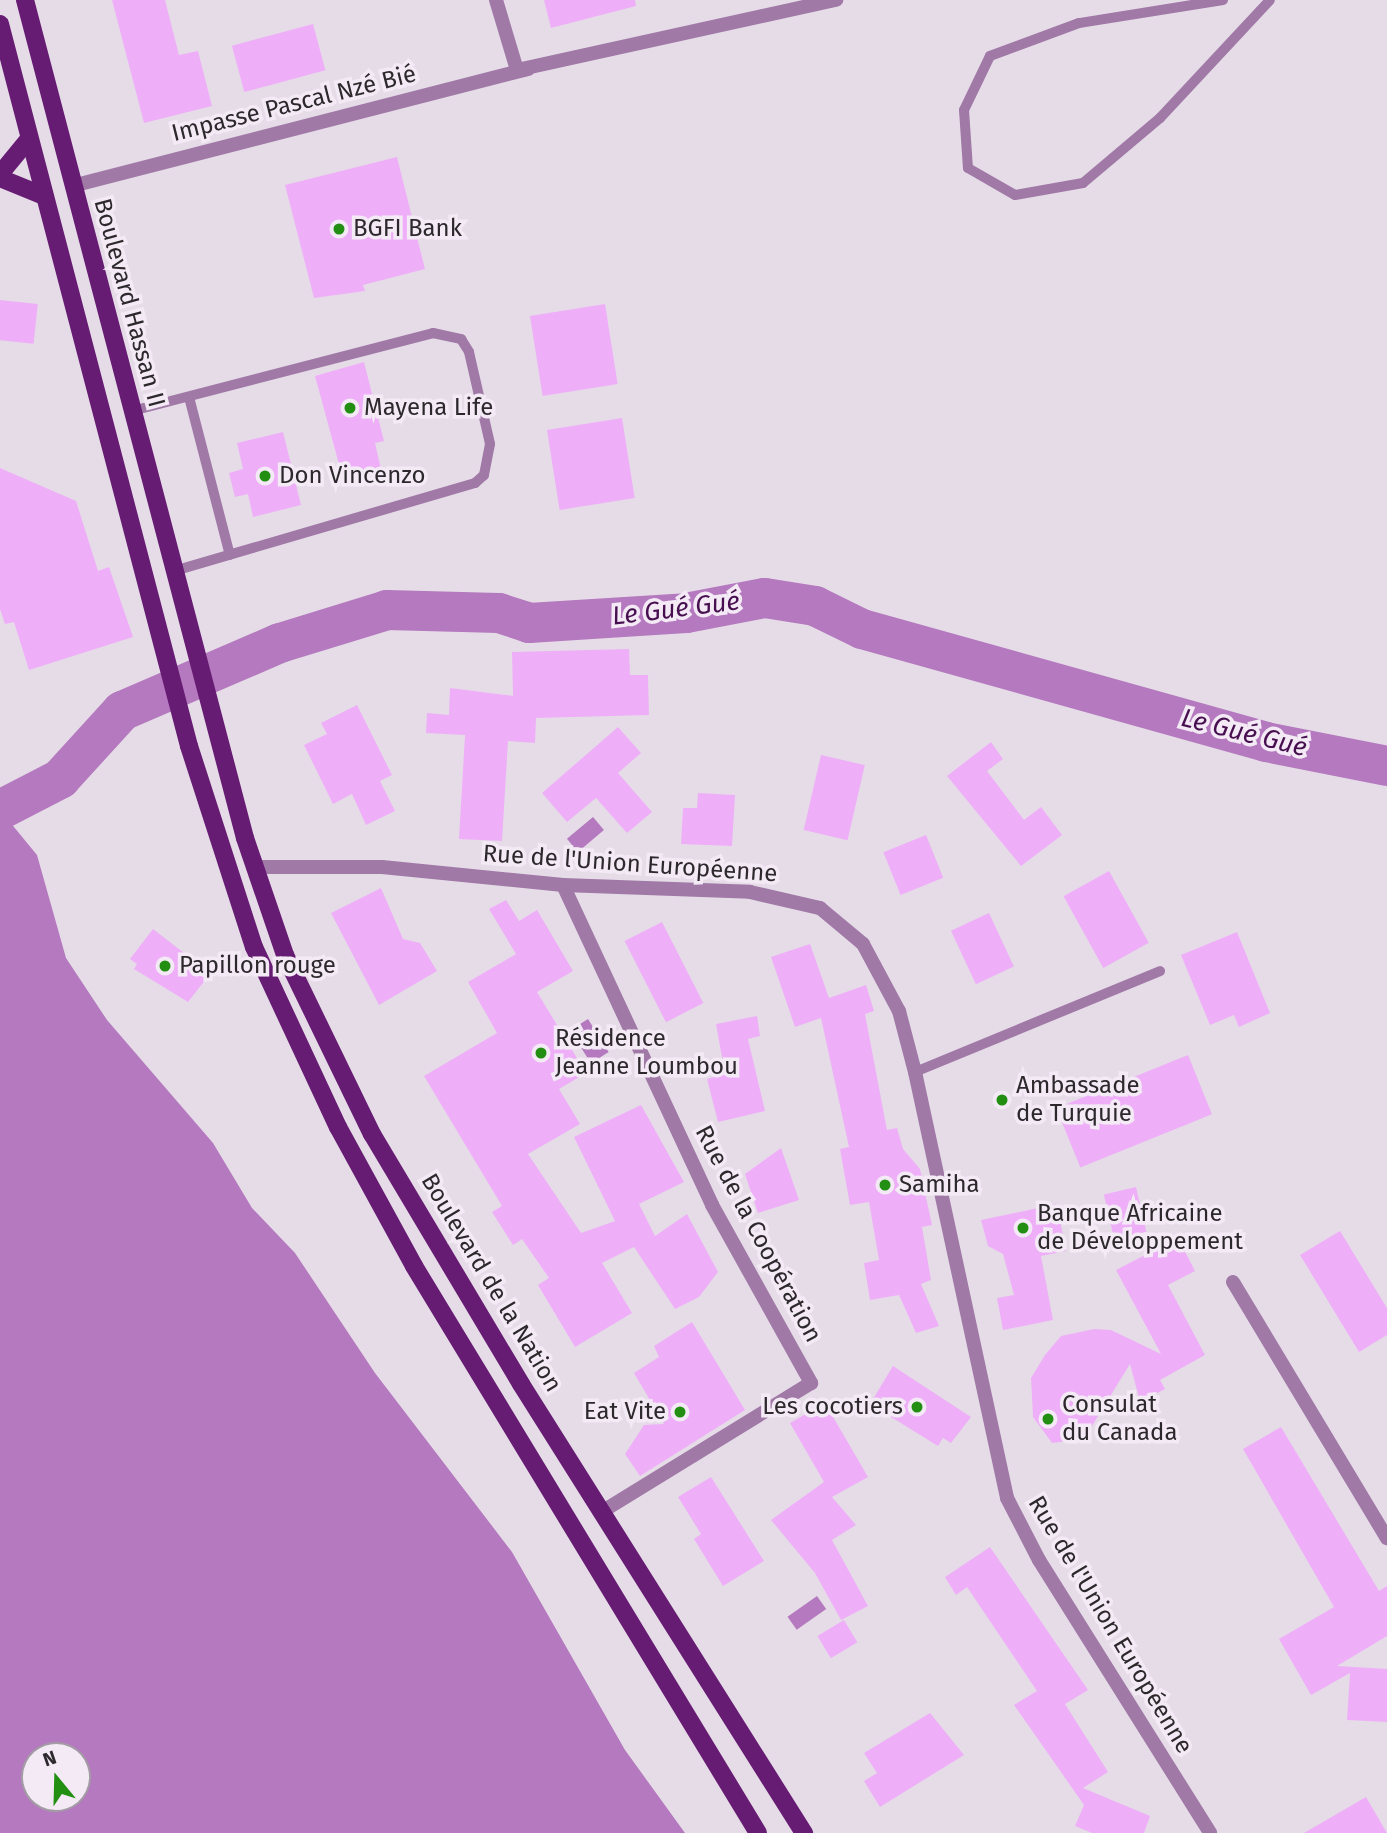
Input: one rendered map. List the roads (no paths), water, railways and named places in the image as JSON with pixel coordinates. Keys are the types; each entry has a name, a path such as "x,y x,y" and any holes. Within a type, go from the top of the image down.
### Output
{"main road":[{"name":"Boulevard Hassan II","path":"25,0 214,721"},
{"path":"0,24 189,746 249,934 338,1127 564,1522 758,1833"},
{"path":"29,139 0,176 44,196"},
{"name":"Boulevard de la Nation","path":"214,721 253,867 285,955 353,1101 603,1511 804,1833"}],"street":[{"path":"496,0 522,70"},
{"name":"Impasse Pascal Nzé Bié","path":"72,186 522,70 836,0"},
{"name":"Rue de l'Union Européenne","path":"253,867 382,867 563,885 750,892 820,908 863,944 879,967 899,1011 915,1072 1007,1498 1039,1560 1210,1833"},
{"name":"Rue de la Coopération","path":"563,885 712,1205 811,1383 603,1511"},
{"path":"1233,1282 1387,1538"}],"lane":[{"path":"1223,0 1079,23 990,56 964,110 968,167 1015,195 1083,183 1160,118 1270,0"},
{"path":"132,411 433,333 461,339 469,352 490,444 484,475 475,483 174,572"},
{"path":"189,397 230,555"},
{"path":"915,1072 1160,971"}],"waterway":[{"name":"Le Gué Gué","path":"0,810 60,779 122,711 280,643 387,610 499,613 529,623 686,613 765,598 815,606 862,629 1266,742 1387,766"}],"place":[{"name":"BGFI Bank","path":"339,229"},
{"name":"Mayena Life","path":"350,408"},
{"name":"Don Vincenzo","path":"265,476"},
{"name":"Papillon rouge","path":"165,966"},
{"name":"Résidence Jeanne Loumbou","path":"541,1053"},
{"name":"Ambassade de Turquie","path":"1002,1100"},
{"name":"Samiha","path":"885,1185"},
{"name":"Banque Africaine de Développement","path":"1023,1228"},
{"name":"Les cocotiers","path":"917,1407"},
{"name":"Eat Vite","path":"680,1412"},
{"name":"Consulat du Canada","path":"1048,1419"}]}
